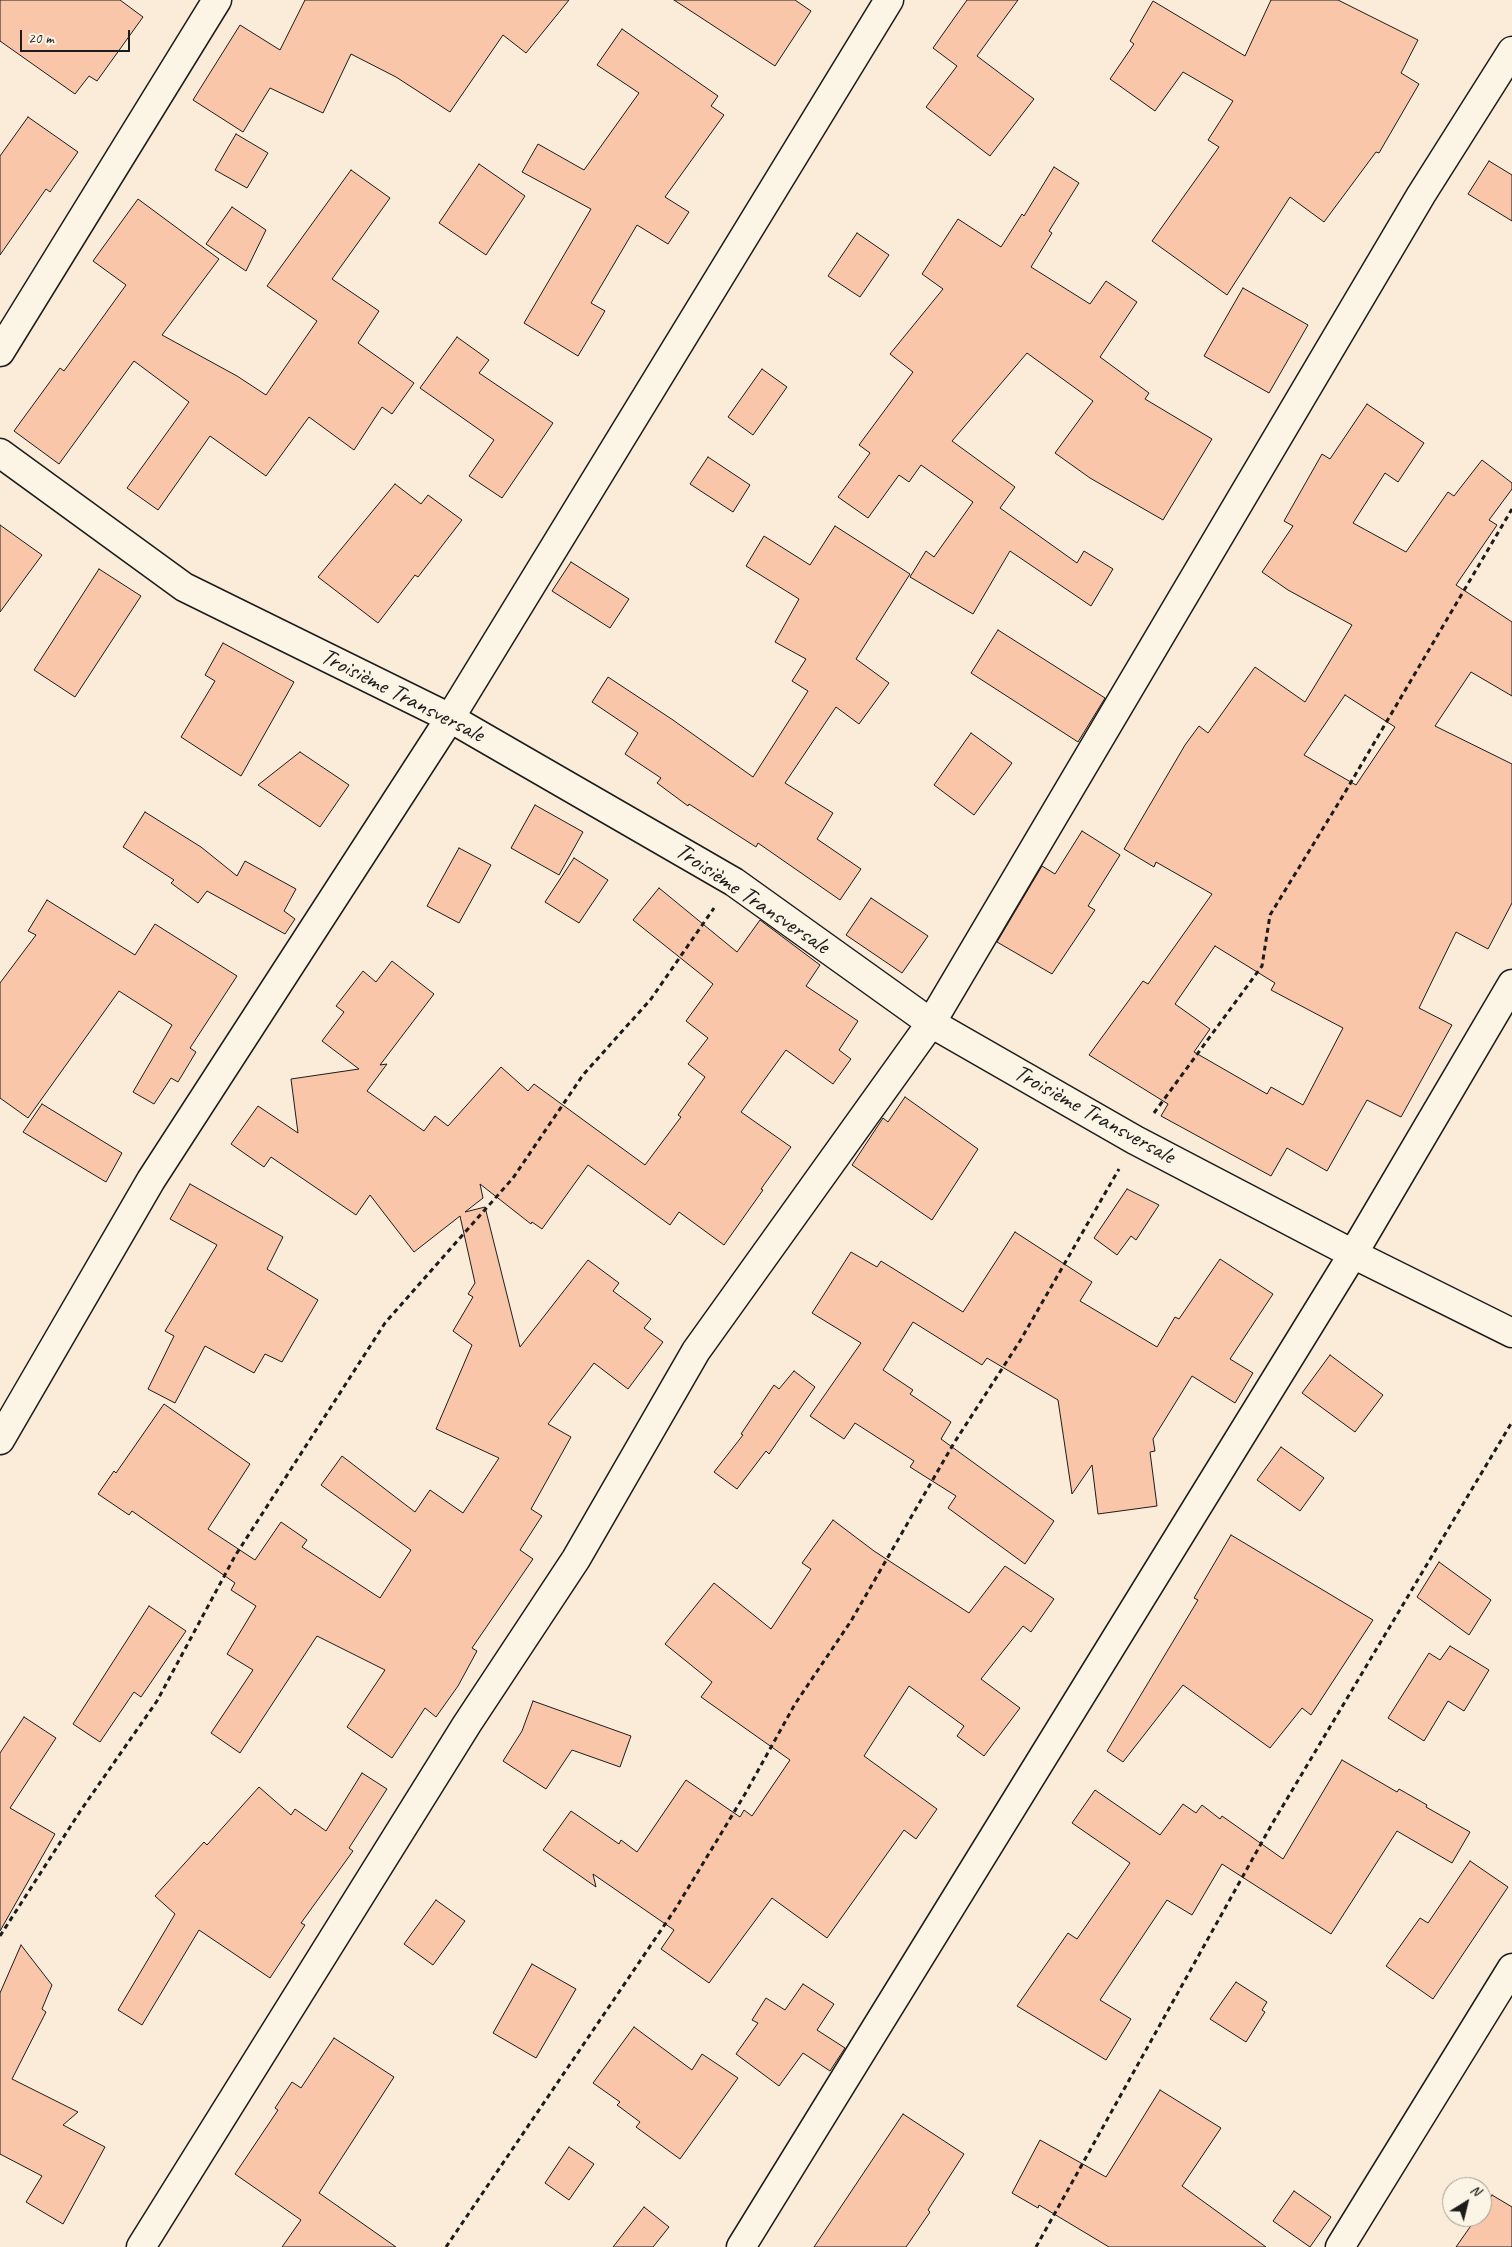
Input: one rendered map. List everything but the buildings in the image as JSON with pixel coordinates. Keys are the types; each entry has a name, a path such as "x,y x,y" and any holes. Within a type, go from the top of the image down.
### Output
{"street":[{"path":"0,352 217,0"},
{"path":"0,1440 151,1180 450,718 889,0"},
{"path":"141,2247 467,1724 576,1559 696,1351 931,1023 1416,203 1512,51"},
{"name":"Troisième Transversale","path":"0,452 184,587 450,718 734,882 931,1023 1135,1140 1353,1254 1512,1334"},
{"path":"741,2247 1353,1254 1512,984"},
{"path":"1340,2247 1512,1968"}],"path":[{"path":"446,2247 676,1908 745,1794 795,1704 851,1621 954,1443 1020,1341 1135,1140 1178,1078 1262,966 1270,915 1512,509"},
{"path":"0,1936 81,1810 157,1701 236,1556 385,1323 513,1178 583,1075 650,999 698,929 734,882"},
{"path":"1036,2247 1272,1824 1512,1422"}]}
